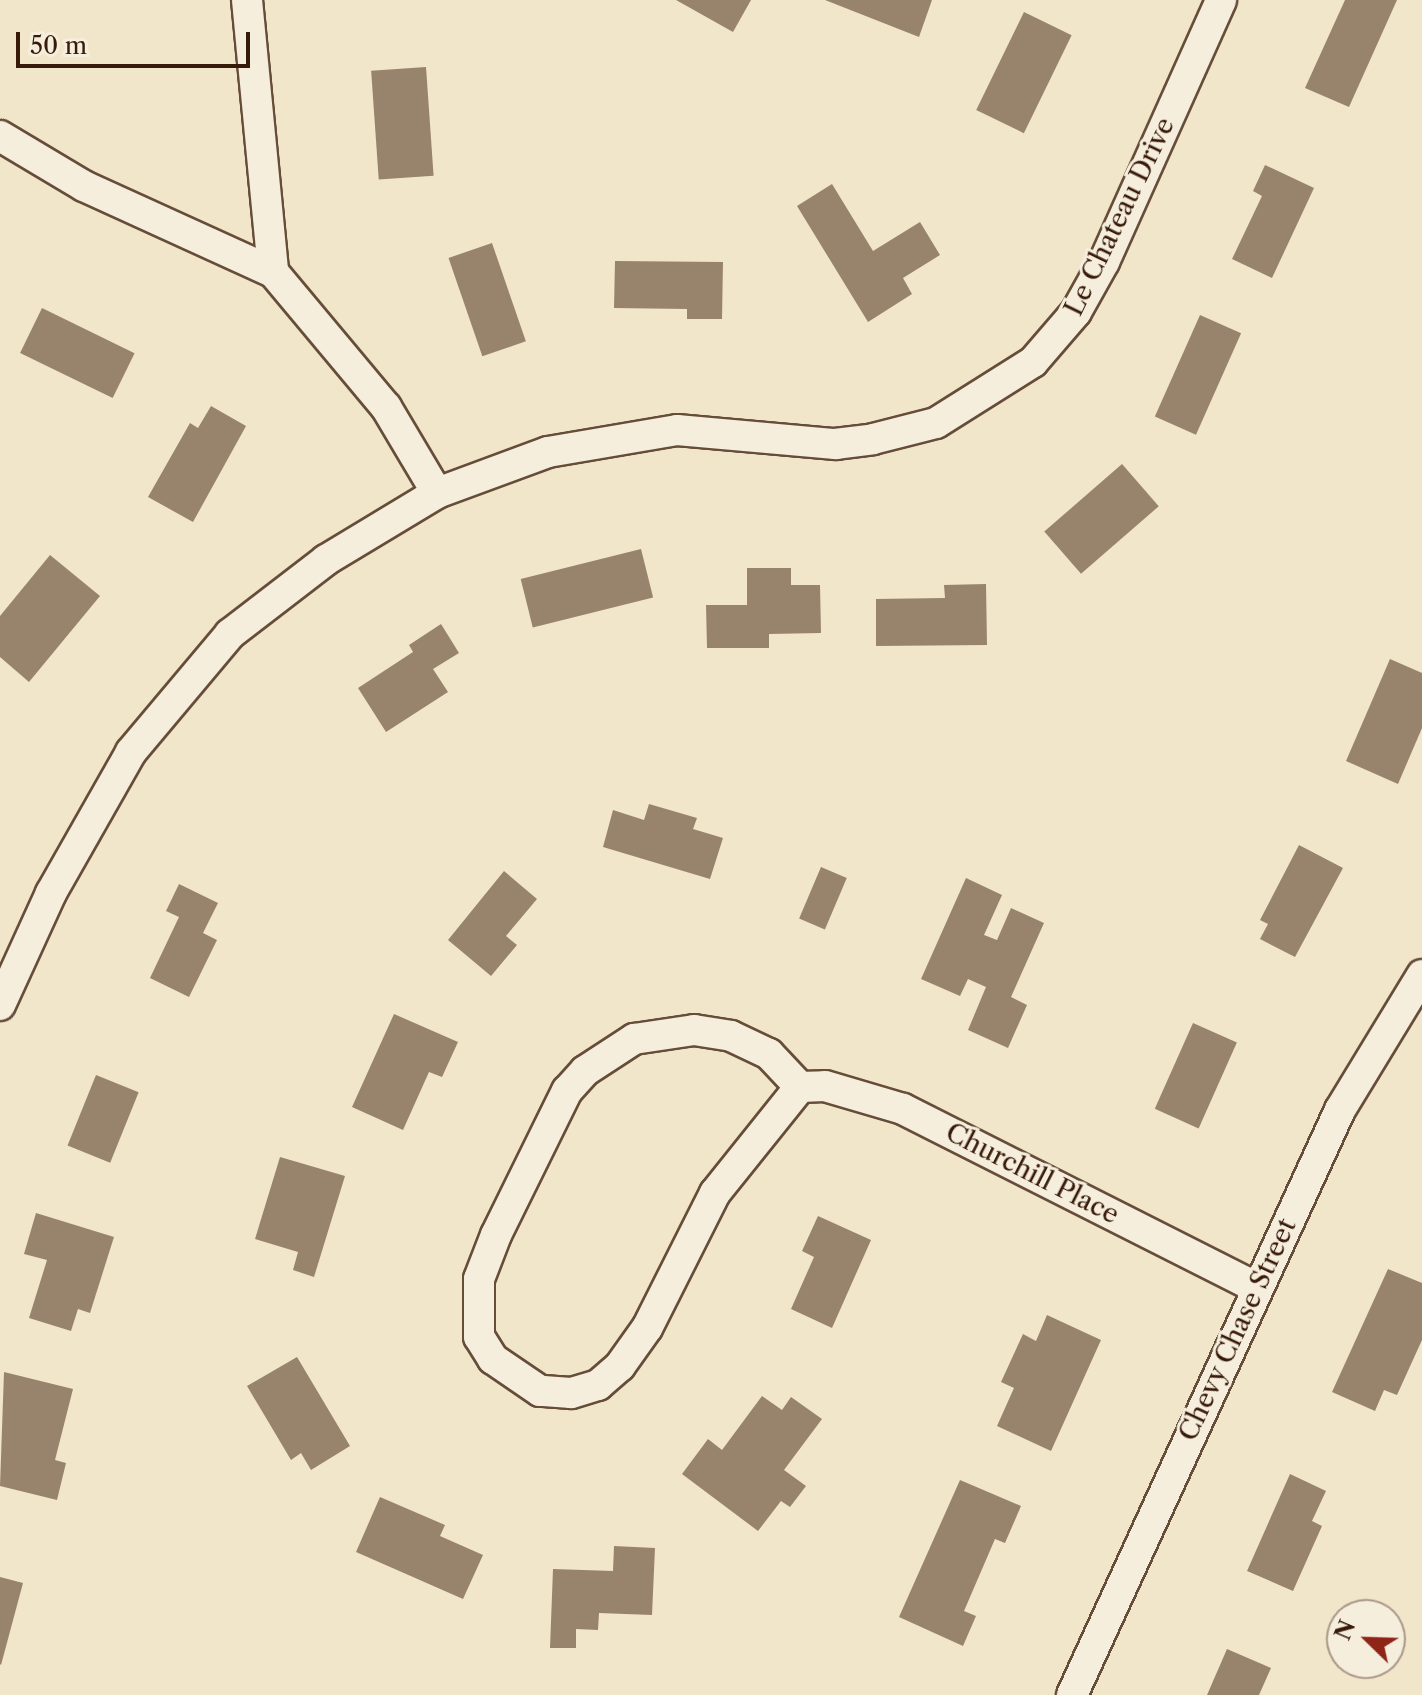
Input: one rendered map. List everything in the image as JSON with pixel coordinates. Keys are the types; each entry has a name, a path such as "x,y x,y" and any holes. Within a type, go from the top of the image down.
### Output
{"street":[{"path":"247,0 273,272"},
{"name":"Le Chateau Drive","path":"0,1005 12,944 104,793 174,696 230,634 326,560 437,493 548,452 635,433 719,431 835,444 905,433 1003,385 1054,342 1076,312 1221,0"},
{"path":"0,136 84,186 273,272 386,407 437,493"},
{"name":"Chevy Chase Street","path":"1072,1695 1256,1287 1340,1110 1422,975"},
{"path":"694,1030 731,1036 769,1054 800,1087 715,1193 647,1328 620,1366 598,1385 571,1393 540,1391 493,1359 479,1337 479,1279 523,1173 585,1071 634,1039 694,1030"},
{"name":"Churchill Place","path":"800,1087 825,1086 903,1109 1256,1287"}],"building":[{"path":"676,0 751,0 733,32"},
{"path":"825,0 932,0 919,37"},
{"path":"1345,0 1397,0 1349,107 1305,88"},
{"path":"1024,12 1072,35 1024,133 976,110"},
{"path":"426,67 434,176 379,180 371,71"},
{"path":"1265,165 1314,188 1272,278 1232,259 1262,196 1253,191"},
{"path":"832,184 873,251 920,222 940,255 903,278 912,294 868,322 797,206"},
{"path":"492,243 526,341 482,356 449,258"},
{"path":"615,261 723,262 722,319 687,319 687,309 614,308"},
{"path":"42,308 135,353 113,398 20,353"},
{"path":"1200,315 1241,333 1196,435 1155,416"},
{"path":"211,406 246,426 193,522 148,497 190,423 198,428"},
{"path":"1122,464 1159,506 1081,574 1044,532"},
{"path":"641,549 653,598 533,628 521,579"},
{"path":"50,555 100,596 29,682 0,657 0,616"},
{"path":"747,568 791,568 791,585 820,585 821,633 769,634 769,648 707,648 706,605 747,605"},
{"path":"986,584 987,645 876,646 876,599 945,598 944,585"},
{"path":"441,624 459,653 433,669 448,692 386,732 358,688 413,652 409,645"},
{"path":"1390,659 1422,673 1422,728 1398,784 1346,761"},
{"path":"649,804 697,818 693,829 723,838 710,879 603,847 613,810 644,820"},
{"path":"1299,845 1343,868 1295,957 1260,939 1268,924 1260,920"},
{"path":"821,867 847,878 825,929 799,919"},
{"path":"504,871 537,899 506,936 517,945 491,976 448,940"},
{"path":"966,878 1002,895 984,935 997,940 1011,908 1044,923 1011,997 1027,1005 1008,1048 968,1030 986,987 968,979 960,996 921,979"},
{"path":"179,884 218,903 203,933 217,940 189,997 150,978 179,917 166,911"},
{"path":"394,1014 458,1042 442,1077 429,1072 403,1130 352,1107"},
{"path":"1193,1023 1237,1043 1199,1128 1155,1109"},
{"path":"96,1075 139,1092 110,1163 68,1145"},
{"path":"280,1157 345,1176 314,1277 293,1270 298,1252 255,1239"},
{"path":"36,1213 114,1237 90,1313 78,1309 71,1331 29,1318 47,1260 24,1254"},
{"path":"818,1216 871,1240 832,1328 791,1309 814,1257 802,1251"},
{"path":"1388,1269 1422,1283 1422,1340 1397,1395 1384,1390 1375,1411 1332,1392"},
{"path":"1047,1315 1101,1340 1051,1451 997,1426 1014,1388 1001,1382 1023,1334 1036,1341"},
{"path":"297,1357 350,1446 311,1470 301,1453 291,1460 247,1386"},
{"path":"4,1372 73,1389 55,1460 66,1463 57,1500 0,1486"},
{"path":"762,1396 782,1410 791,1397 822,1419 784,1470 806,1486 790,1507 781,1501 758,1531 682,1474 708,1439 722,1450"},
{"path":"1290,1474 1326,1491 1312,1521 1322,1526 1293,1591 1247,1571"},
{"path":"960,1480 1021,1506 1005,1543 995,1539 964,1611 976,1616 963,1646 899,1617"},
{"path":"380,1497 445,1525 440,1536 483,1555 463,1599 356,1552"},
{"path":"614,1546 655,1548 652,1615 599,1613 598,1630 576,1629 576,1648 550,1648 553,1569 613,1571"},
{"path":"0,1577 23,1583 1,1665 0,1664"},
{"path":"1227,1649 1271,1668 1259,1695 1207,1695"}]}
